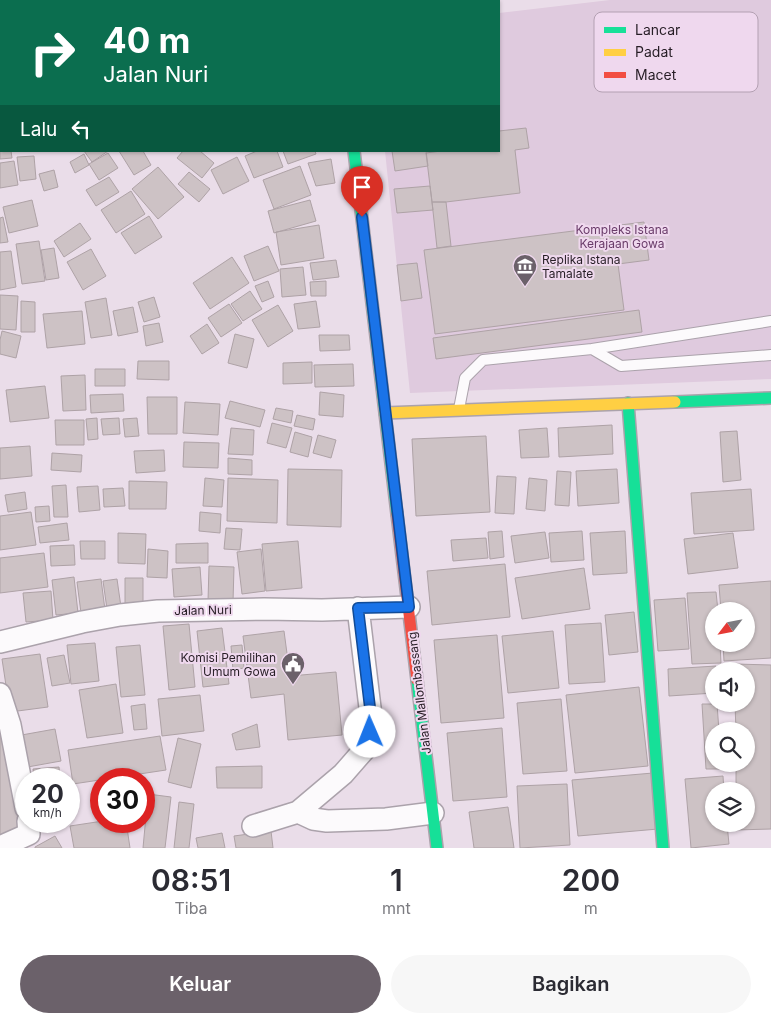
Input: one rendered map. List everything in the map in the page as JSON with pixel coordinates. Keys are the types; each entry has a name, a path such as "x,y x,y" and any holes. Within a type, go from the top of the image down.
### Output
{"main road":[{"name":"Jalan Mallombassang","path":"354,152 409,607 415,816 437,848"},
{"path":"385,413 771,398"},
{"path":"628,403 663,848"}],"street":[{"name":"Jalan Nuri","path":"0,642 92,620 149,612 409,607"},
{"path":"253,826 298,812 343,774 364,750 370,732 371,716 358,608"},
{"path":"0,694 10,725 18,768"},
{"path":"298,812 313,819 327,821 415,816"},
{"path":"0,847 28,835"}],"lane":[{"path":"459,410 465,378 483,360 592,349 771,321"},
{"path":"592,349 621,366 771,355"}],"green space":[{"name":"Kompleks Istana Kerajaan Gowa","path":"610,0 771,0 771,379 410,393 385,152 500,152 500,13"}],"building":[{"path":"526,128 529,148 515,150 520,193 432,202 426,153 500,152 500,131"},
{"path":"0,152 11,152 12,158 0,159"},
{"path":"85,152 107,152 92,162"},
{"path":"120,152 144,152 151,165 134,175"},
{"path":"182,152 201,152 214,163 202,178 177,158"},
{"path":"255,152 277,152 283,167 254,178 245,156"},
{"path":"283,152 315,152 316,154 288,164"},
{"path":"392,152 426,152 428,166 395,171"},
{"path":"108,153 118,168 99,180 89,164"},
{"path":"84,154 89,165 75,173 70,162"},
{"path":"34,156 36,179 20,181 17,157"},
{"path":"237,157 249,181 223,194 211,170"},
{"path":"331,159 335,183 316,186 308,163"},
{"path":"14,161 18,185 0,188 0,163"},
{"path":"300,166 311,195 274,209 263,180"},
{"path":"158,167 184,197 158,219 132,189"},
{"path":"54,170 58,187 44,191 39,174"},
{"path":"189,172 210,189 199,202 178,184"},
{"path":"109,177 119,192 96,206 86,190"},
{"path":"430,186 433,210 397,213 394,189"},
{"path":"131,191 145,214 116,233 101,210"},
{"path":"32,200 38,226 9,233 3,207"},
{"path":"310,200 316,221 274,233 268,211"},
{"path":"432,202 446,202 451,246 437,248"},
{"path":"149,216 162,237 135,254 121,233"},
{"path":"3,217 8,242 0,243 0,218"},
{"name":"Replika Istana Tamalate","path":"644,222 649,260 618,264 624,310 435,334 424,250"},
{"path":"80,223 91,239 64,257 54,241"},
{"path":"319,225 324,258 281,265 276,232"},
{"path":"39,241 45,281 22,284 16,244"},
{"path":"268,246 279,271 254,281 244,256"},
{"path":"54,248 59,278 46,280 41,250"},
{"path":"91,249 106,276 83,290 67,262"},
{"path":"11,251 16,287 0,290 0,252"},
{"path":"232,257 249,283 210,309 193,283"},
{"path":"336,260 339,277 313,280 310,263"},
{"path":"417,263 422,298 401,301 397,265"},
{"path":"303,267 306,295 282,297 280,269"},
{"path":"268,281 274,297 262,302 255,286"},
{"path":"326,281 326,296 311,296 310,282"},
{"path":"250,291 262,309 243,321 231,304"},
{"path":"0,295 18,296 16,330 0,329"},
{"path":"154,297 160,317 144,322 138,302"},
{"path":"106,298 112,335 91,338 85,302"},
{"path":"21,301 35,302 35,332 21,332"},
{"path":"316,301 320,327 298,329 294,304"},
{"path":"229,304 242,323 221,337 208,318"},
{"path":"278,305 293,331 268,347 252,320"},
{"path":"133,307 138,332 118,336 113,311"},
{"path":"639,310 642,332 436,359 433,338"},
{"path":"82,311 85,344 47,348 43,314"},
{"path":"159,323 163,342 146,346 143,326"},
{"path":"207,324 219,343 202,354 190,336"},
{"path":"2,331 21,336 16,358 0,354"},
{"path":"235,334 254,339 247,368 228,363"},
{"path":"319,335 349,335 350,350 320,351"},
{"path":"138,361 169,361 169,380 137,379"},
{"path":"312,362 312,383 283,384 283,363"},
{"path":"353,364 354,386 315,387 314,365"},
{"path":"95,369 125,369 125,386 95,386"},
{"path":"85,375 86,410 63,411 61,376"},
{"path":"45,386 49,418 10,422 6,390"},
{"path":"320,392 344,395 343,417 319,415"},
{"path":"123,394 124,411 91,413 90,395"},
{"path":"147,397 177,397 177,434 148,434"},
{"path":"230,401 265,410 260,427 225,418"},
{"path":"185,402 220,404 218,435 183,433"},
{"path":"276,408 293,411 291,423 273,419"},
{"path":"297,415 315,419 313,430 294,426"},
{"path":"97,418 98,439 88,440 86,419"},
{"path":"119,418 120,434 103,435 101,419"},
{"path":"137,418 139,436 125,437 123,419"},
{"path":"55,420 84,420 84,445 56,445"},
{"path":"272,423 292,428 286,448 267,443"},
{"path":"612,425 613,454 559,457 558,428"},
{"path":"231,428 254,430 253,455 228,454"},
{"path":"547,428 549,457 521,458 519,430"},
{"path":"737,431 741,480 723,482 720,432"},
{"path":"295,432 312,437 308,457 290,452"},
{"path":"318,435 336,440 331,458 313,453"},
{"path":"486,436 490,512 416,516 412,439"},
{"path":"184,442 219,443 218,468 183,467"},
{"path":"30,446 32,476 0,479 0,448"},
{"path":"164,450 165,471 136,473 134,451"},
{"path":"52,453 82,455 81,472 51,470"},
{"path":"228,458 252,460 252,475 228,474"},
{"path":"288,469 342,470 341,527 287,525"},
{"path":"617,469 619,503 578,506 576,471"},
{"path":"557,471 571,472 569,506 555,505"},
{"path":"497,476 516,477 514,514 495,513"},
{"path":"205,478 224,480 222,507 203,506"},
{"path":"228,478 278,480 277,523 227,521"},
{"path":"529,478 547,480 545,511 526,509"},
{"path":"129,481 167,482 166,509 129,509"},
{"path":"66,485 68,517 54,517 52,486"},
{"path":"98,486 100,510 79,512 77,487"},
{"path":"123,488 125,506 104,507 103,489"},
{"path":"751,489 754,530 694,534 691,493"},
{"path":"25,492 27,509 8,512 5,495"},
{"path":"49,506 50,521 36,522 35,507"},
{"path":"31,512 36,545 0,550 0,516"},
{"path":"200,512 221,514 220,533 199,531"},
{"path":"67,523 69,540 40,543 38,527"},
{"path":"226,528 242,529 240,550 224,549"},
{"path":"502,531 504,557 490,559 488,532"},
{"path":"582,531 584,560 551,562 549,533"},
{"path":"625,531 627,573 593,575 590,533"},
{"path":"545,532 549,558 515,563 511,536"},
{"path":"118,533 146,534 145,564 118,563"},
{"path":"733,533 738,568 688,574 684,539"},
{"path":"486,538 488,558 453,561 451,540"},
{"path":"80,541 105,541 105,559 81,559"},
{"path":"298,541 302,588 266,591 262,544"},
{"path":"208,543 208,563 176,563 176,544"},
{"path":"74,545 75,565 51,566 50,546"},
{"path":"148,549 168,551 167,578 147,577"},
{"path":"261,549 265,591 242,594 237,552"},
{"path":"44,553 48,587 0,593 0,558"},
{"path":"505,564 510,617 432,625 427,571"},
{"path":"209,566 234,567 233,602 208,601"},
{"path":"200,567 202,595 174,597 172,569"},
{"path":"584,568 590,609 522,619 515,578"},
{"path":"74,577 78,613 56,615 52,580"},
{"path":"125,578 143,578 143,603 125,603"},
{"path":"101,579 105,610 81,613 77,582"},
{"path":"117,579 121,607 107,609 103,581"},
{"path":"771,581 771,658 724,661 723,652 755,652 755,602 720,602 719,585"},
{"path":"51,591 53,620 26,622 23,593"},
{"path":"716,592 717,602 705,602 705,652 720,652 721,662 692,664 687,593"},
{"path":"685,598 689,649 658,651 654,600"},
{"path":"634,612 638,652 609,655 605,615"},
{"path":"601,623 605,682 569,684 565,625"},
{"path":"189,624 195,687 169,690 163,626"},
{"path":"222,628 229,684 203,687 197,631"},
{"name":"Komisi Pemilihan Umum Gowa","path":"284,631 290,676 336,672 342,735 288,740 284,694 251,698 243,636"},
{"path":"553,631 559,688 508,693 502,636"},
{"path":"497,635 504,718 441,723 434,640"},
{"path":"95,643 99,681 71,684 67,645"},
{"path":"140,645 145,695 121,697 116,647"},
{"path":"242,645 244,668 233,670 231,646"},
{"path":"40,654 48,707 10,712 2,659"},
{"path":"64,655 70,683 52,686 47,658"},
{"path":"755,665 771,665 771,829 755,829 755,782 736,782 736,772 755,772 755,722 736,722 735,712 755,712"},
{"path":"705,667 705,694 669,696 668,669"},
{"path":"116,684 123,733 87,738 79,690"},
{"path":"639,687 648,766 575,773 566,695"},
{"path":"200,695 204,731 162,736 158,699"},
{"path":"561,699 567,771 523,774 517,703"},
{"path":"145,704 147,729 134,730 131,706"},
{"path":"702,704 705,704 705,712 718,712 718,722 705,722 705,753"},
{"path":"257,724 260,747 236,750 232,734"},
{"path":"8,728 15,770 15,833 26,833 26,835 0,839 0,730"},
{"path":"502,728 507,797 453,801 447,733"},
{"path":"55,729 61,761 22,768 16,736"},
{"path":"160,736 166,770 155,772 155,768 90,768 90,781 80,783 80,768 71,768 68,750"},
{"path":"178,738 201,744 191,788 168,782"},
{"path":"262,766 262,788 217,788 216,767"},
{"path":"653,773 658,829 578,836 572,780"},
{"path":"723,776 723,782 705,782 705,832 728,832 729,844 691,848 685,779"},
{"path":"567,784 570,845 520,848 517,786"},
{"path":"155,795 171,797 165,848 143,848 144,833 155,833"},
{"path":"179,802 194,804 189,848 174,848"},
{"path":"508,807 514,848 474,848 469,812"},
{"path":"90,823 90,833 128,833 130,848 74,848 71,833 80,833 80,824"},
{"path":"271,831 273,848 236,848 234,836"},
{"path":"222,833 225,848 198,848 196,838"},
{"path":"55,836 62,848 35,848 35,847"}],"traffic: fast":[{"path":"354,152 397,514"},
{"path":"675,402 771,398"},
{"path":"628,403 663,848"},
{"path":"417,680 437,848"}],"traffic: slow":[{"path":"385,413 675,402"}],"traffic: jam":[{"path":"397,514 417,680"}],"place":[{"name":"Replika Istana Tamalate","path":"525,287"},
{"name":"Komisi Pemilihan Umum Gowa","path":"293,685"}],"route":[{"path":"362,217 409,607 358,608 371,716 370,732"}]}
